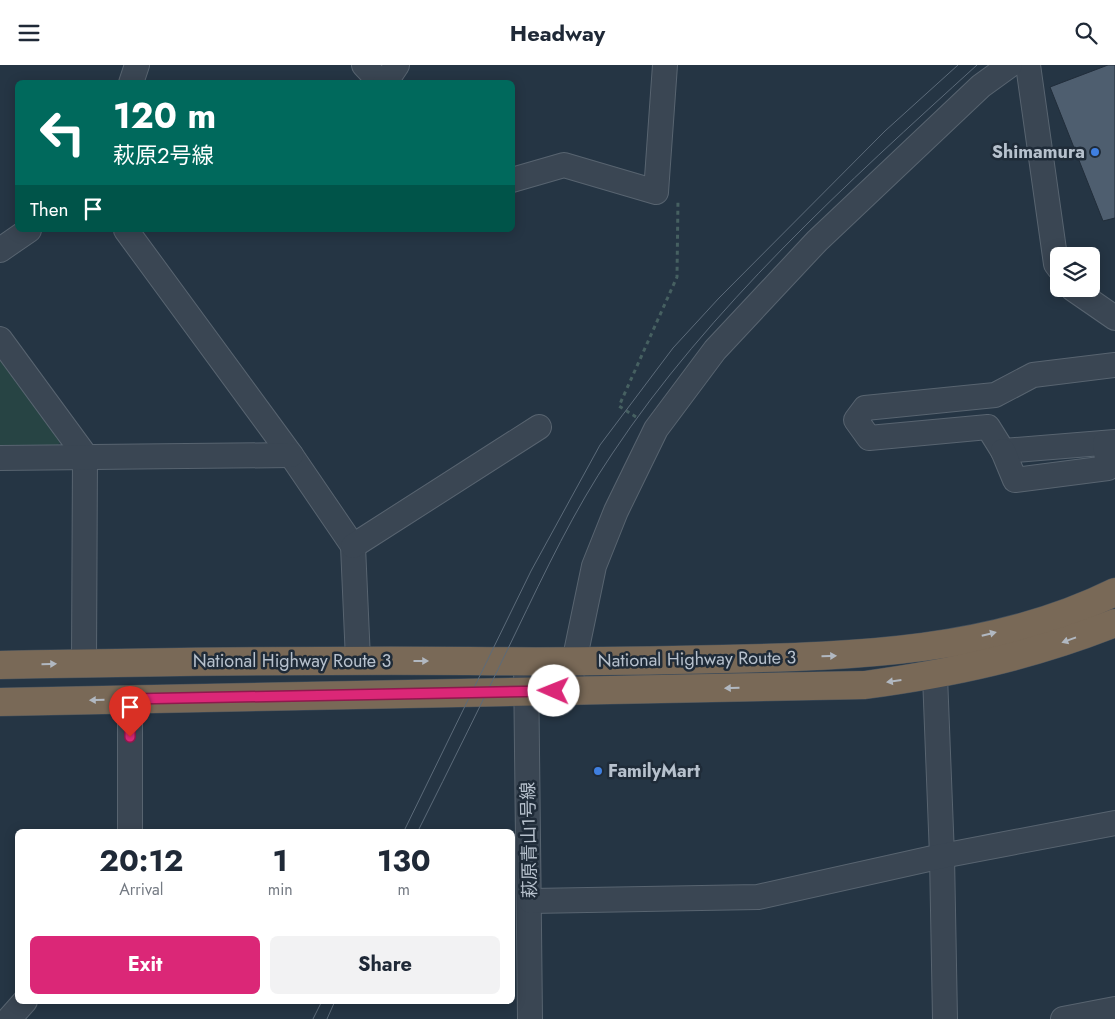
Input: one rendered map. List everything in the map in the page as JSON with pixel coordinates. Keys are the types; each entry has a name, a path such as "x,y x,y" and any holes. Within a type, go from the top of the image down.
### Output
{"highway":[{"name":"National Highway Route 3","path":"0,665 358,661 572,662 872,654 957,642 1032,624 1115,592"},
{"name":"National Highway Route 3","path":"0,701 866,685 935,675 995,663 1056,645 1115,623"}],"street":[{"path":"132,80 137,65"},
{"path":"364,65 378,80"},
{"path":"387,80 397,65"},
{"path":"515,179 564,165 656,192 665,65"},
{"path":"568,691 572,662 594,566 616,511 656,429 715,350 817,241 981,86 1010,65"},
{"path":"1028,65 1054,247"},
{"path":"0,250 26,232"},
{"path":"127,232 290,455 353,546 358,661"},
{"path":"1085,297 1115,318"},
{"path":"0,339 85,455 84,663"},
{"path":"1110,443 1108,468 1015,480 1003,451 988,427 869,438 856,420 865,408 995,395 1033,375 1115,365"},
{"path":"353,546 539,427"},
{"path":"0,458 85,455 290,455"},
{"name":"萩原青山1号線","path":"526,661 531,901 530,1019"},
{"path":"935,675 942,856 945,1019"},
{"path":"130,699 130,829"},
{"path":"531,901 758,897 942,856 1115,823"},
{"path":"9,1019 22,1004"},
{"path":"1064,1019 1115,1009"}],"path":[{"path":"656,192 679,199 677,277 619,406 656,429"}],"green space":[{"path":"0,348 65,436 58,445 0,446"}],"building":[{"name":"Shimamura","path":"1108,65 1115,65 1115,218 1103,221 1050,87"}],"tram line":[{"path":"405,829 531,571 600,445 673,348 719,298 885,131 958,65"},
{"path":"419,829 573,519 598,475 650,400 692,348 782,249 830,201 977,65"},
{"path":"313,1019 320,1004"},
{"path":"327,1019 334,1004"}],"place":[{"name":"Shimamura","path":"1095,152"},
{"name":"FamilyMart","path":"598,771"}],"route":[{"path":"130,737 130,699 554,691"}]}
